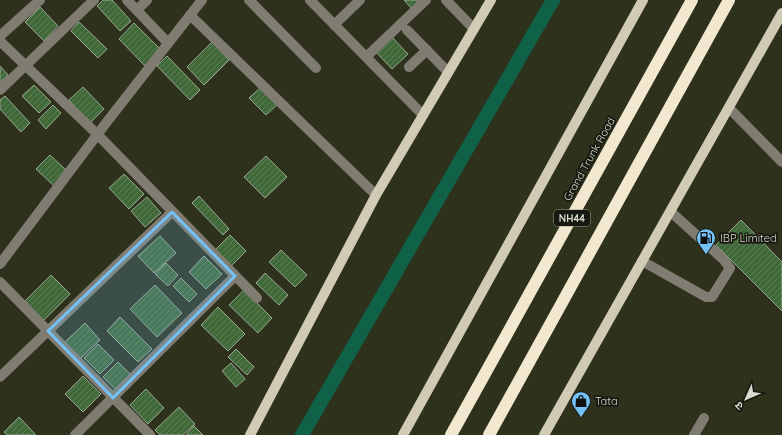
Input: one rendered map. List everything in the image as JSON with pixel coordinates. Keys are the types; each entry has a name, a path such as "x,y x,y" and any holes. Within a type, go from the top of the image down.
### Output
{"highway":[{"name":"Grand Trunk Road","path":"452,435 692,0"},
{"name":"NH44","path":"489,435 729,0"}],"main road":[{"path":"250,435 376,195 491,0"},
{"path":"403,435 643,0"},
{"path":"544,435 671,212 728,108 779,26 782,14"}],"street":[{"path":"0,36 40,0"},
{"path":"0,90 94,0"},
{"path":"127,0 168,43"},
{"path":"137,10 147,0"},
{"path":"0,264 97,134 202,0"},
{"path":"249,0 316,68"},
{"path":"310,0 423,115"},
{"path":"334,25 360,0"},
{"path":"366,57 426,0"},
{"path":"446,0 474,29"},
{"path":"190,14 376,195"},
{"path":"407,30 448,72"},
{"path":"0,41 24,66 97,134 257,298"},
{"path":"409,67 427,50"},
{"path":"728,108 782,162"},
{"path":"0,377 172,212"},
{"path":"642,261 706,297 712,297 730,268 723,259 671,212"},
{"path":"75,435 235,276"},
{"path":"0,282 150,435"},
{"path":"694,435 704,418"}],"highlighted area":[{"path":"172,212 235,276 113,398 48,331"}],"building":[{"path":"103,0 112,0 131,21 120,31 97,6"},
{"path":"404,0 419,0 411,8"},
{"path":"40,7 58,26 44,41 25,22"},
{"path":"79,22 107,49 98,58 71,31"},
{"path":"134,23 161,50 145,66 119,39"},
{"path":"392,37 408,54 392,69 376,52"},
{"path":"212,42 229,60 204,85 187,67"},
{"path":"167,56 200,90 190,100 157,66"},
{"path":"0,66 8,75 0,82"},
{"path":"34,85 51,102 39,113 22,96"},
{"path":"83,87 104,109 90,123 69,100"},
{"path":"260,88 277,105 266,115 249,98"},
{"path":"5,96 30,123 21,132 0,109 0,100"},
{"path":"53,105 61,113 46,129 38,120"},
{"path":"50,155 68,172 54,186 36,169"},
{"path":"266,156 287,177 265,198 244,177"},
{"path":"124,174 144,194 129,209 109,188"},
{"path":"199,196 229,229 223,235 192,203"},
{"path":"147,197 161,213 145,227 131,211"},
{"path":"741,220 782,262 782,311 716,245"},
{"path":"230,235 246,251 231,266 215,250"},
{"path":"160,236 176,253 154,273 138,256"},
{"path":"281,250 307,275 295,287 269,262"},
{"path":"204,256 222,274 206,289 189,272"},
{"path":"166,263 178,275 168,286 155,274"},
{"path":"265,273 288,295 279,305 256,283"},
{"path":"51,275 70,294 43,321 24,302"},
{"path":"181,278 197,294 189,302 173,286"},
{"path":"155,285 182,313 157,337 130,309"},
{"path":"244,290 272,318 258,333 229,305"},
{"path":"218,307 245,334 228,351 201,325"},
{"path":"120,317 152,349 138,362 107,331"},
{"path":"85,323 100,340 81,358 65,342"},
{"path":"98,344 114,360 100,374 84,358"},
{"path":"236,349 254,367 247,375 228,357"},
{"path":"118,362 130,374 115,389 103,377"},
{"path":"231,363 245,379 236,387 222,371"},
{"path":"83,376 101,394 83,412 65,394"},
{"path":"146,389 164,408 148,424 130,405"},
{"path":"179,407 195,424 183,435 160,435 155,430"},
{"path":"19,417 36,435 7,435 4,432"},
{"path":"194,426 203,435 186,435"}],"waterway":[{"path":"302,435 553,0"}],"place":[{"name":"IBP Limited","path":"706,255"},
{"name":"Tata","path":"581,418"}]}
